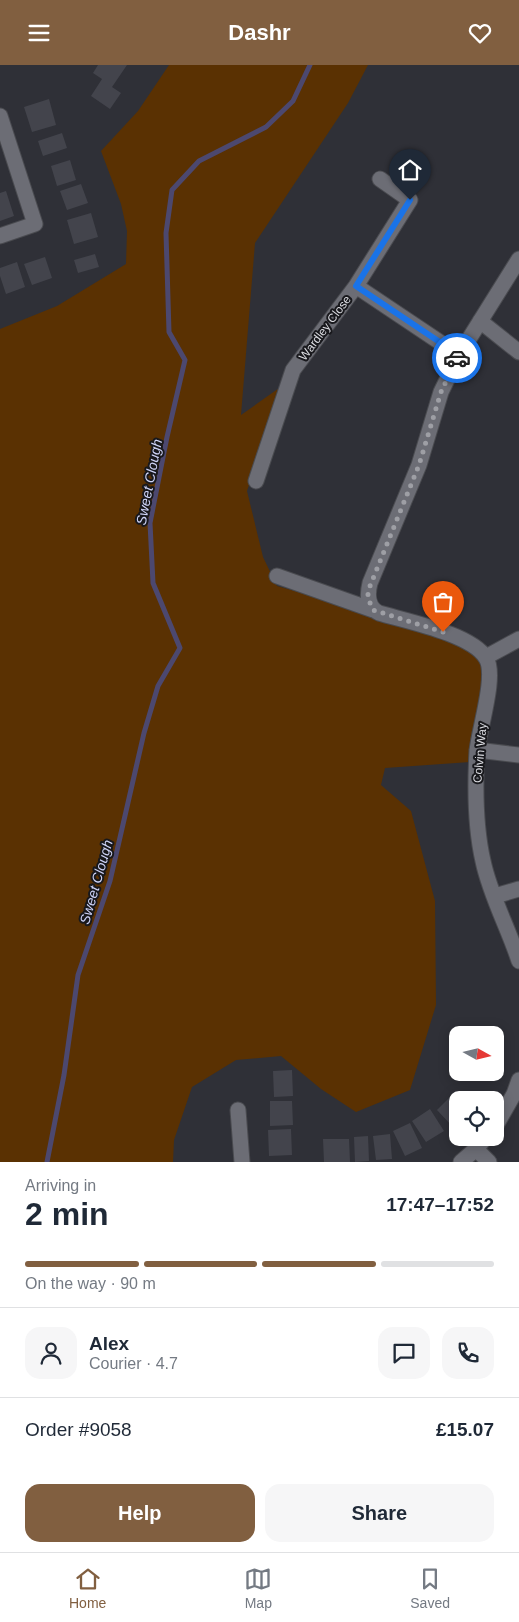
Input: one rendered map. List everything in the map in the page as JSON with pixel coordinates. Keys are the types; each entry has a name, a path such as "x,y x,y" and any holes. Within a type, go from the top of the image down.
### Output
{"street":[{"path":"0,116 35,224 0,236"},
{"name":"Wardley Close","path":"256,481 293,370 356,286 410,200 380,179"},
{"path":"376,612 368,598 370,583 419,465 441,392 459,355 519,259"},
{"name":"Wardley Close","path":"356,286 459,355"},
{"path":"480,321 519,352"},
{"path":"277,576 376,612 459,637 474,646 486,657 519,639"},
{"name":"Colvin Way","path":"486,657 491,671 477,750 478,828 483,862 519,961"},
{"path":"477,750 519,755"},
{"path":"495,896 519,889"},
{"path":"504,1111 514,1094 519,1080"},
{"path":"238,1110 242,1162"},
{"path":"461,1162 478,1146"},
{"path":"482,1146 489,1162"}],"shaded area":[{"path":"169,65 368,65 348,103 255,243 241,415 282,386 247,491 263,557 277,586 459,637 486,657 470,762 385,768 381,785 411,811 435,901 436,1005 410,1090 356,1112 321,1089 281,1056 236,1060 192,1087 174,1140 173,1162 0,1162 0,329 57,306 126,264 127,231 121,204 101,151 138,111"}],"building":[{"path":"98,65 127,65 112,87 121,93 110,109 91,96 102,79 93,73"},
{"path":"49,99 56,125 32,132 24,107"},
{"path":"62,133 67,148 43,156 38,141"},
{"path":"70,160 76,180 57,186 51,166"},
{"path":"81,184 88,203 67,210 60,191"},
{"path":"6,191 14,216 0,221 0,193"},
{"path":"91,213 98,237 74,244 67,220"},
{"path":"95,254 99,267 78,273 74,260"},
{"path":"45,257 52,278 32,285 24,264"},
{"path":"17,262 25,287 6,294 0,276 0,268"},
{"path":"292,1070 293,1096 274,1097 273,1071"},
{"path":"449,1098 449,1123 437,1110"},
{"path":"270,1101 292,1101 293,1125 270,1126"},
{"path":"430,1109 444,1131 426,1142 412,1121"},
{"path":"410,1123 422,1148 405,1156 393,1131"},
{"path":"291,1129 292,1155 269,1156 268,1130"},
{"path":"390,1134 392,1159 376,1160 373,1136"},
{"path":"368,1136 369,1161 355,1162 354,1137"},
{"path":"323,1139 349,1139 350,1162 324,1162"}],"waterway":[{"name":"Sweet Clough","path":"47,1162 64,1075 78,975 110,881 144,733 158,686 180,648 153,583 150,523 185,360 169,332 166,233 172,190 199,161 266,127 293,101 310,65"}],"way so far":[{"path":"443,632 373,610 368,598 368,591 419,465 441,392 457,358"}],"route":[{"path":"410,200 356,286 459,355 457,358"}]}
